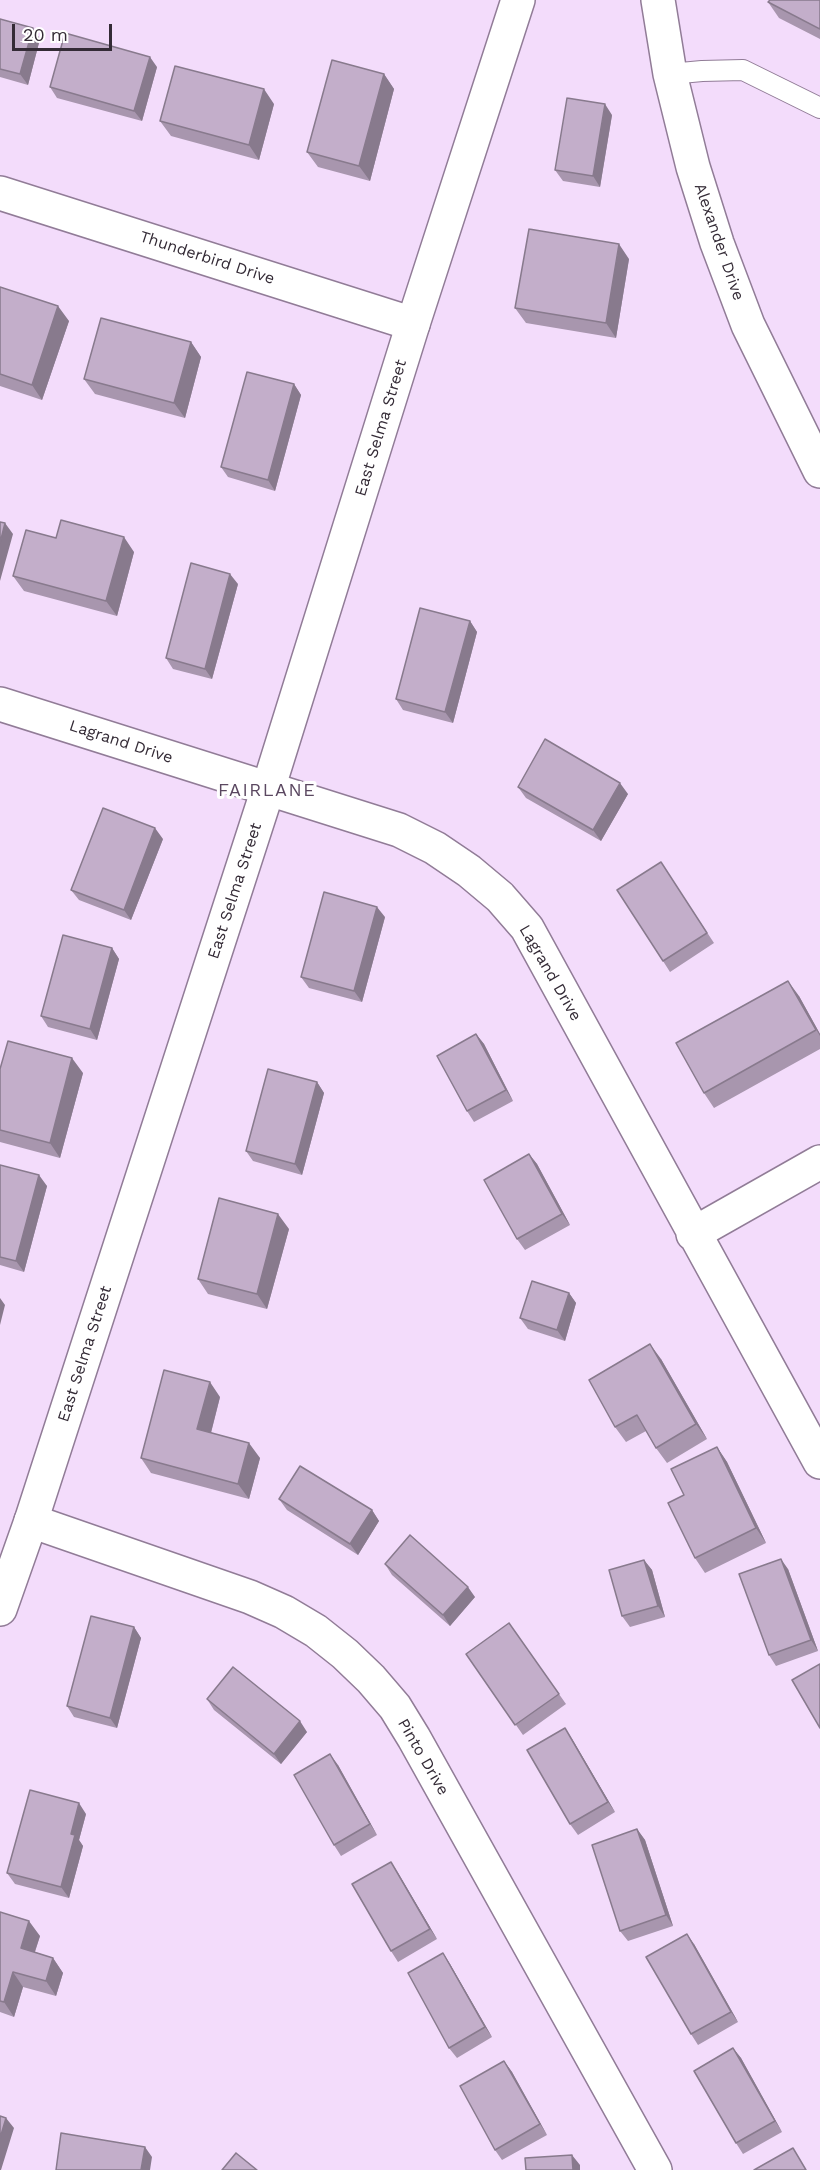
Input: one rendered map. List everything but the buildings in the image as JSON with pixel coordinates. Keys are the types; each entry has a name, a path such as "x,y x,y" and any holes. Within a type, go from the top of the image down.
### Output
{"street":[{"name":"East Selma Street","path":"0,1609 31,1521 268,789 413,324 518,0"},
{"name":"Alexander Drive","path":"658,0 670,74 693,167 717,243 748,325 820,471"},
{"name":"Thunderbird Drive","path":"0,193 413,324"},
{"name":"Lagrand Drive","path":"0,704 399,830 435,848 461,865 500,897 526,928 820,1462"},
{"path":"693,1234 820,1162"},
{"name":"Pinto Drive","path":"31,1521 250,1597 284,1612 323,1637 371,1679 394,1707 414,1738 655,2170"}],"lane":[{"path":"670,74 702,70 743,69 820,108"}],"district":[{"name":"FAIRLANE","path":"267,791"}]}
